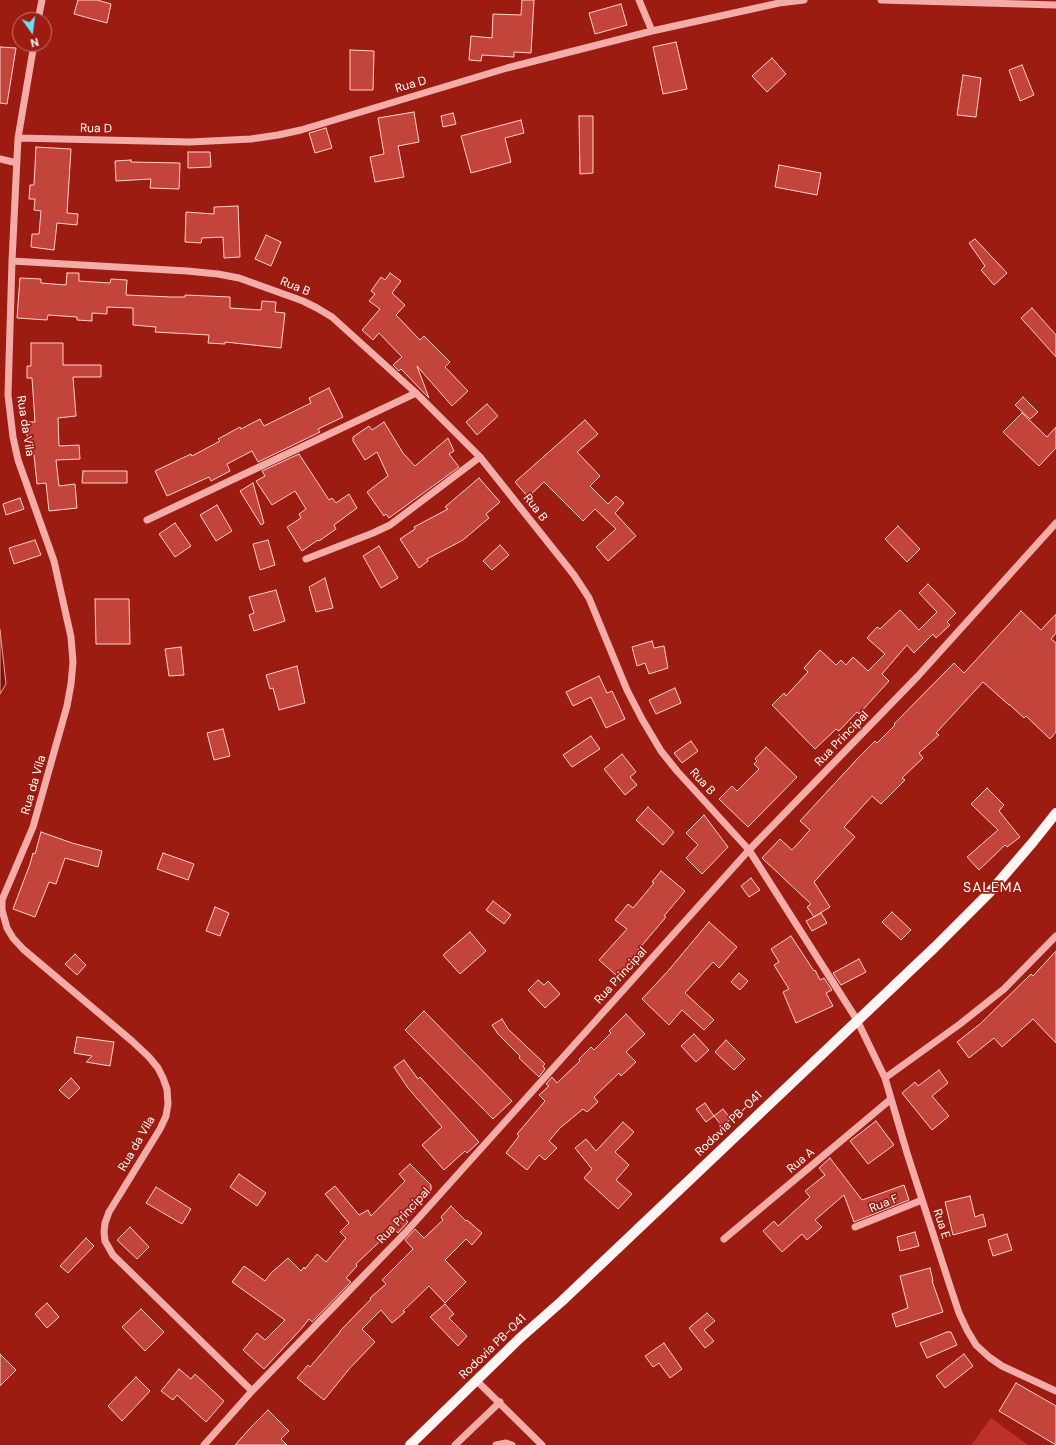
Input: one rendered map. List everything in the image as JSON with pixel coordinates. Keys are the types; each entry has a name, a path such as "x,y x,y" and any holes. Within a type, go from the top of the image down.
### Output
{"main road":[{"name":"Rodovia PB-041","path":"410,1445 520,1338 562,1301 935,947 990,892 1056,813"}],"street":[{"path":"40,12 42,0"},
{"path":"639,0 652,31"},
{"name":"Rua D","path":"18,138 190,142 251,139 278,135 301,130 507,68 652,31 779,3 804,0"},
{"path":"881,0 1056,5"},
{"name":"Rua da Vila","path":"33,52 18,138 12,261 8,395 13,437 18,460 54,561 71,637 73,662 67,706 33,827 2,900 2,910 10,933 23,949 132,1040 158,1068 167,1089 168,1104 166,1116 160,1129 109,1212 105,1223 105,1241 113,1255 252,1391"},
{"path":"0,159 17,162"},
{"name":"Rua B","path":"12,261 187,270 218,274 239,278 280,292 317,308 332,317 416,393 480,457 574,575 589,598 628,690 642,719 661,751 677,771 750,850 857,1020"},
{"path":"147,520 416,393"},
{"path":"0,396 8,395"},
{"path":"306,559 390,525 480,457"},
{"name":"Rua Principal","path":"204,1445 252,1391 406,1232 750,850 918,676 1056,523"},
{"path":"884,1078 960,1024 1004,989 1056,936"},
{"name":"Rua E","path":"857,1020 884,1078 959,1313 967,1330 976,1345 989,1358 1002,1366 1056,1391"},
{"name":"Rua A","path":"724,1239 891,1099"},
{"name":"Rua F","path":"855,1227 922,1200"},
{"path":"477,1380 542,1445"},
{"path":"455,1445 500,1402"},
{"path":"496,1445 506,1443 512,1445"}],"shaded area":[{"path":"0,630 6,684 0,694"},
{"path":"991,1418 1028,1445 971,1445"}],"building":[{"path":"78,0 97,0 111,4 107,23 74,14"},
{"path":"522,0 534,0 531,53 514,52 514,57 482,55 481,61 469,60 471,36 492,38 493,14 521,15"},
{"path":"621,4 627,25 595,34 589,13"},
{"path":"676,42 687,89 663,94 653,47"},
{"path":"0,47 12,48 12,52 15,52 7,104 0,103"},
{"path":"350,50 374,51 373,90 350,90"},
{"path":"772,58 786,74 767,92 752,76"},
{"path":"1022,65 1034,95 1020,101 1009,70"},
{"path":"963,75 981,78 976,117 957,115"},
{"path":"414,112 419,142 398,146 404,177 375,182 370,157 384,154 378,118"},
{"path":"453,113 456,124 443,127 441,116"},
{"path":"579,116 593,116 593,173 580,174"},
{"path":"521,120 524,133 505,138 511,162 471,173 461,136"},
{"path":"326,128 332,148 315,153 309,133"},
{"path":"36,147 71,149 67,213 78,214 77,225 57,223 54,250 31,247 32,234 39,234 41,211 34,210 35,199 29,199 30,185 34,185"},
{"path":"188,152 210,152 211,167 188,168"},
{"path":"131,160 131,162 180,163 179,189 150,188 151,179 116,181 115,161"},
{"path":"779,165 821,173 817,195 775,187"},
{"path":"238,206 240,257 224,258 223,237 202,238 201,243 185,242 186,212 214,214 214,207"},
{"path":"266,235 281,242 271,266 255,259"},
{"path":"975,239 1007,273 994,285 981,270 985,266 969,243"},
{"path":"67,273 79,273 79,281 110,283 111,279 127,280 126,295 230,297 230,308 261,310 262,301 276,302 275,312 285,313 281,348 225,342 225,344 208,343 209,335 155,332 156,327 133,325 133,308 107,307 107,314 92,313 92,321 77,320 77,317 48,315 47,320 17,318 20,278 41,279 41,283 66,285"},
{"path":"390,273 401,281 392,293 405,305 396,315 420,340 424,336 450,362 445,367 468,391 452,406 417,366 429,398 401,369 399,371 393,365 402,357 379,333 373,340 362,330 380,309 369,301 375,294 371,291 381,277 385,280"},
{"path":"1032,308 1056,335 1056,357 1021,318"},
{"path":"31,343 63,343 63,365 101,365 101,377 73,377 76,416 58,418 59,446 79,445 80,459 56,460 59,486 75,484 77,508 49,511 46,483 37,484 34,455 29,455 29,437 27,437 27,422 35,422 32,378 27,378 27,366 31,366"},
{"path":"329,388 343,417 318,429 320,432 258,462 252,451 227,464 230,471 211,481 209,477 167,496 155,471 191,454 192,456 220,441 218,439 240,427 241,429 260,419 264,426 311,403 309,398"},
{"path":"1023,397 1038,412 1030,419 1015,405"},
{"path":"487,404 498,416 477,435 466,422"},
{"path":"1022,413 1047,437 1056,427 1056,448 1039,466 1003,432"},
{"path":"585,420 598,434 577,452 600,476 590,486 608,504 616,496 624,503 615,513 636,536 608,561 596,547 616,529 595,509 583,521 544,482 528,497 515,482"},
{"path":"384,422 403,453 415,466 448,438 454,451 449,454 459,467 389,518 386,514 384,516 367,492 388,476 377,452 365,460 353,441 353,437 369,426 372,430"},
{"path":"299,454 329,500 332,498 336,503 349,494 357,508 334,525 336,529 302,551 287,527 301,518 299,514 306,509 295,491 272,505 256,481 265,476 262,471"},
{"path":"83,471 127,471 127,483 82,483"},
{"path":"479,478 500,502 486,514 489,518 463,540 427,559 428,561 419,568 400,539 415,529 414,527 448,509 445,507"},
{"path":"253,483 264,523 261,525 240,491"},
{"path":"20,498 24,509 6,515 3,504"},
{"path":"217,505 232,531 216,541 200,515"},
{"path":"175,523 191,546 175,557 159,534"},
{"path":"898,526 920,549 907,562 885,539"},
{"path":"35,540 41,555 14,564 9,548"},
{"path":"268,540 275,565 260,570 253,544"},
{"path":"500,545 509,555 492,570 483,561"},
{"path":"379,546 398,578 381,588 363,556"},
{"path":"325,578 333,608 316,612 309,587"},
{"path":"928,584 956,613 947,622 950,625 936,638 933,634 914,653 907,645 882,674 889,681 859,714 857,712 839,731 836,729 815,749 772,705 784,693 786,696 808,672 804,668 820,650 836,665 841,660 846,665 853,657 868,671 885,654 867,638 877,627 880,629 900,610 919,630 937,612 919,593"},
{"path":"276,590 285,621 254,631 249,615 254,613 249,597"},
{"path":"95,599 129,599 130,644 96,644"},
{"path":"1021,611 1041,630 1056,614 1056,633 1051,639 1056,643 1056,732 1050,739 1026,716 1024,718 983,682 936,733 939,735 919,753 923,758 902,778 905,780 881,804 872,796 844,827 855,837 814,882 830,907 814,917 807,907 811,904 762,858 780,839 792,850 810,830 800,821 859,757 875,741 877,743 954,663 964,673"},
{"path":"652,641 654,648 664,646 668,668 649,674 645,663 637,666 632,647"},
{"path":"181,647 184,675 169,676 165,649"},
{"path":"297,666 305,703 279,710 273,688 270,689 266,675"},
{"path":"599,676 607,693 612,691 625,719 606,728 591,697 573,706 566,692"},
{"path":"675,688 681,703 656,714 649,700"},
{"path":"223,729 230,756 214,760 207,733"},
{"path":"591,736 600,749 572,767 563,755"},
{"path":"691,741 698,751 682,763 674,753"},
{"path":"766,747 797,777 748,827 719,799 732,786 737,791 759,769 754,764 757,761 755,759"},
{"path":"622,754 636,772 630,777 637,785 625,795 604,769"},
{"path":"987,788 1004,805 999,811 1020,837 1007,847 1005,845 979,870 967,857 998,830 971,804"},
{"path":"648,807 674,832 663,845 636,820"},
{"path":"704,815 728,847 702,874 686,858 698,845 686,833"},
{"path":"41,832 72,843 102,851 98,867 65,858 56,884 49,882 35,917 13,909 33,853 35,854"},
{"path":"163,853 194,864 188,880 157,869"},
{"path":"661,871 685,891 664,916 666,917 638,950 639,951 617,976 599,960 627,929 615,920 628,904 633,908 654,883 652,882"},
{"path":"751,878 760,890 749,897 741,886"},
{"path":"493,901 511,915 504,924 486,910"},
{"path":"215,907 229,913 220,936 206,931"},
{"path":"892,912 911,930 901,940 882,922"},
{"path":"821,913 827,923 812,931 806,921"},
{"path":"709,922 737,947 719,968 713,962 685,993 714,1020 704,1030 682,1010 669,1025 642,999 668,971"},
{"path":"470,932 486,951 460,974 443,955"},
{"path":"791,936 814,971 815,970 820,980 824,978 832,990 826,993 833,1006 796,1023 783,992 789,989 774,965 779,962 771,949"},
{"path":"1056,951 1056,1043 1033,1019 1002,1047 994,1038 969,1058 957,1042 980,1024 1031,974 1033,976"},
{"path":"75,954 86,965 77,975 65,964"},
{"path":"859,959 866,972 841,985 833,973"},
{"path":"739,973 748,981 740,990 731,982"},
{"path":"538,980 544,985 548,981 560,994 545,1008 528,990"},
{"path":"424,1011 512,1101 493,1119 405,1030"},
{"path":"626,1014 645,1034 626,1052 636,1062 621,1076 619,1073 594,1097 598,1102 587,1112 583,1109 560,1128 549,1141 557,1148 545,1160 539,1155 527,1170 506,1153 519,1136 517,1134 545,1101 539,1095 549,1086 546,1084 552,1077 557,1083 580,1061 579,1059 591,1047 594,1050 611,1033 609,1031"},
{"path":"502,1019 508,1029 545,1064 543,1066 545,1069 539,1077 519,1058 520,1056 498,1034 492,1025"},
{"path":"694,1034 709,1050 696,1062 681,1046"},
{"path":"77,1037 114,1042 110,1066 86,1062 92,1056 74,1053"},
{"path":"726,1040 745,1059 734,1070 715,1052"},
{"path":"404,1060 418,1079 420,1077 479,1142 467,1153 465,1151 444,1170 422,1145 442,1127 408,1088 394,1067"},
{"path":"939,1070 948,1083 932,1096 949,1116 932,1130 902,1093 915,1082 918,1086"},
{"path":"71,1078 80,1088 69,1099 59,1090"},
{"path":"705,1103 714,1116 706,1122 696,1109"},
{"path":"723,1109 731,1119 722,1126 714,1116"},
{"path":"876,1121 894,1145 868,1164 850,1141"},
{"path":"623,1122 634,1132 615,1152 629,1165 616,1180 632,1194 618,1209 584,1178 592,1169 575,1148 586,1139 596,1151"},
{"path":"830,1158 862,1200 904,1185 909,1200 854,1222 844,1195 815,1220 822,1227 807,1240 802,1234 782,1252 763,1231 774,1221 778,1226 810,1197 805,1191 825,1175 819,1168"},
{"path":"410,1164 431,1185 431,1190 412,1208 415,1211 406,1220 408,1222 398,1233 396,1231 393,1233 391,1231 356,1264 357,1266 346,1278 351,1282 312,1322 309,1319 264,1369 243,1350 257,1333 265,1340 285,1320 232,1282 244,1266 265,1281 271,1273 288,1258 301,1271 304,1267 305,1269 317,1254 326,1262 346,1238 340,1232 349,1223 325,1194 335,1186 359,1215 368,1210 371,1216 405,1181 399,1174"},
{"path":"239,1174 266,1193 257,1206 230,1187"},
{"path":"156,1187 191,1209 182,1224 146,1203"},
{"path":"970,1196 975,1217 983,1214 986,1226 953,1235 945,1202"},
{"path":"451,1206 466,1221 467,1220 482,1233 472,1245 466,1239 445,1260 466,1282 445,1303 429,1286 403,1311 405,1312 392,1323 381,1310 362,1329 375,1342 350,1368 324,1400 297,1378 308,1365 310,1367 340,1331 371,1299 370,1298 386,1284 382,1280 413,1249 405,1240 415,1229 424,1238 443,1220 441,1217"},
{"path":"130,1227 149,1247 137,1259 117,1240"},
{"path":"915,1232 919,1246 900,1251 897,1237"},
{"path":"1007,1234 1012,1250 993,1256 988,1240"},
{"path":"86,1238 94,1246 68,1273 60,1266"},
{"path":"930,1268 932,1281 943,1312 896,1327 892,1314 908,1308 900,1276"},
{"path":"47,1303 59,1317 47,1328 35,1314"},
{"path":"445,1304 454,1314 449,1318 467,1336 458,1346 430,1317"},
{"path":"141,1309 164,1332 145,1351 122,1327"},
{"path":"707,1313 715,1321 704,1330 714,1341 705,1348 689,1328"},
{"path":"947,1332 951,1332 957,1345 927,1358 920,1343"},
{"path":"664,1343 682,1369 670,1378 659,1363 653,1367 645,1356"},
{"path":"0,1354 16,1370 0,1386"},
{"path":"964,1354 973,1366 945,1388 936,1376"},
{"path":"179,1369 191,1379 195,1374 224,1401 206,1422 177,1395 173,1400 161,1391"},
{"path":"136,1377 150,1391 122,1421 108,1406"},
{"path":"1016,1383 1056,1406 1056,1445 999,1411"},
{"path":"268,1410 289,1431 281,1439 287,1445 235,1445 252,1426"}],"district":[{"name":"SALEMA","path":"993,888"}]}
